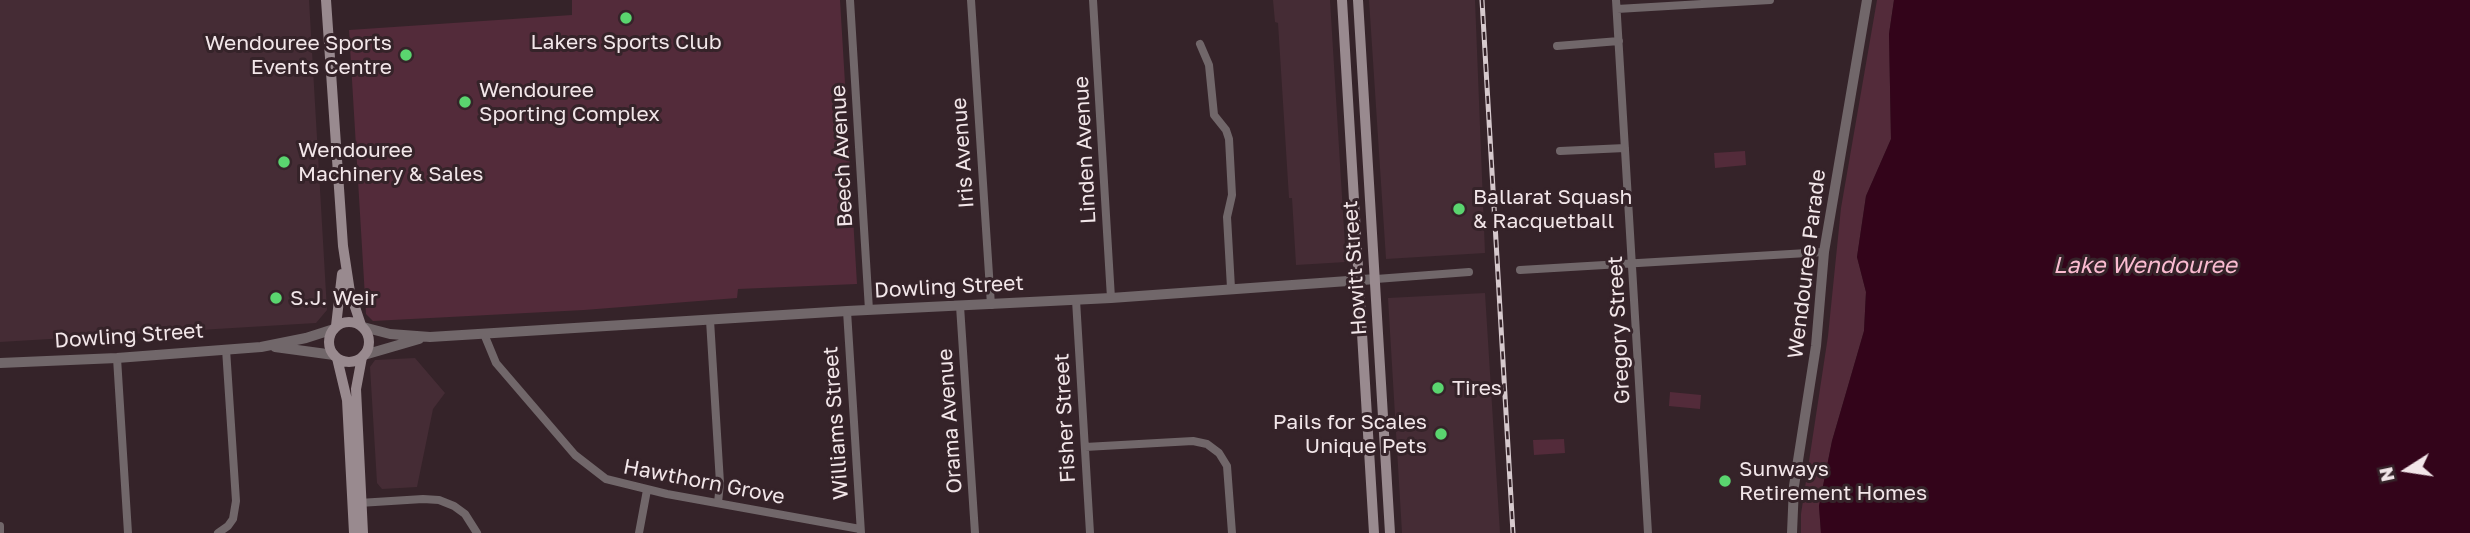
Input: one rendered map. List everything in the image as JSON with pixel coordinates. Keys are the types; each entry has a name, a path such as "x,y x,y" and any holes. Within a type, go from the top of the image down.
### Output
{"main road":[{"path":"326,0 343,246 350,292 369,338 356,383 357,503 354,533"},
{"name":"Howitt Street","path":"1342,0 1374,533"},
{"name":"Howitt Street","path":"1358,0 1390,533"},
{"path":"1347,86 1363,85"},
{"path":"343,246 340,295 335,328 329,344 347,394 357,503 363,533"},
{"path":"335,328 348,321 362,326"},
{"path":"335,356 348,362 363,356"}],"street":[{"name":"Beech Avenue","path":"850,0 869,310"},
{"name":"Iris Avenue","path":"971,0 991,305"},
{"name":"Linden Avenue","path":"1093,0 1111,298"},
{"path":"1616,4 1770,0"},
{"name":"Wendouree Parade","path":"1793,533 1794,486 1816,346 1824,252 1867,0"},
{"name":"Gregory Street","path":"1616,4 1648,533"},
{"path":"1557,46 1619,41"},
{"path":"1200,44 1209,65 1214,115 1226,130 1229,139 1232,195 1227,217 1231,288"},
{"path":"1560,151 1625,148"},
{"path":"1520,270 1824,252"},
{"name":"Dowling Street","path":"362,326 390,334 430,337 847,311 1111,298 1469,272"},
{"name":"Fisher Street","path":"1076,300 1090,533"},
{"name":"Orama Avenue","path":"960,306 975,533"},
{"name":"Williams Street","path":"847,311 860,531"},
{"path":"710,320 720,483 718,503"},
{"name":"Dowling Street","path":"261,347 306,338 335,328"},
{"name":"Hawthorn Grove","path":"484,334 496,363 583,463 606,479 647,490 860,531"},
{"name":"Dowling Street","path":"363,356 430,337"},
{"name":"Dowling Street","path":"0,363 117,358 261,347 296,348 335,356"},
{"path":"218,533 228,526 235,510 226,349"},
{"path":"117,358 128,533"},
{"path":"1085,447 1193,441 1208,444 1219,453 1227,466 1232,533"},
{"path":"639,533 647,490"},
{"path":"357,503 423,499 443,501 465,514 477,533"},
{"path":"0,526 0,533"}],"shaded area":[{"path":"0,0 309,0 327,310 316,323 0,342"},
{"path":"572,0 840,0 857,284 738,289 737,298 584,310 373,321 366,314 349,30 572,15"},
{"path":"1273,0 1330,0 1346,262 1296,265 1278,23 1275,22"},
{"path":"1369,0 1475,0 1485,253 1386,259"},
{"path":"1877,0 1894,0 1889,34 1891,139 1866,196 1857,257 1866,292 1864,331 1832,441 1819,506 1821,533 1801,533 1801,514 1828,336 1841,208"},
{"path":"1745,151 1746,165 1715,168 1714,153"},
{"path":"1485,293 1500,533 1402,533 1388,298"},
{"path":"415,358 445,393 433,409 417,487 382,489 377,483 370,367 375,360"},
{"path":"1670,392 1701,395 1700,409 1669,406"},
{"path":"1564,439 1565,453 1534,455 1533,440"}],"water":[{"name":"Lake Wendouree","path":"1894,0 2470,0 2470,533 1821,533 1819,506 1832,441 1864,331 1866,292 1857,257 1866,196 1891,139 1889,34"}],"railway":[{"path":"1482,0 1513,533"}],"place":[{"name":"Lakers Sports Club","path":"626,18"},
{"name":"Wendouree Sports Events Centre","path":"406,55"},
{"name":"Wendouree Sporting Complex","path":"465,102"},
{"name":"Wendouree Machinery & Sales","path":"284,162"},
{"name":"Ballarat Squash & Racquetball","path":"1459,209"},
{"name":"S.J. Weir","path":"276,298"},
{"name":"Tires","path":"1438,388"},
{"name":"Pails for Scales Unique Pets","path":"1441,434"},
{"name":"Sunways Retirement Homes","path":"1725,481"}]}
